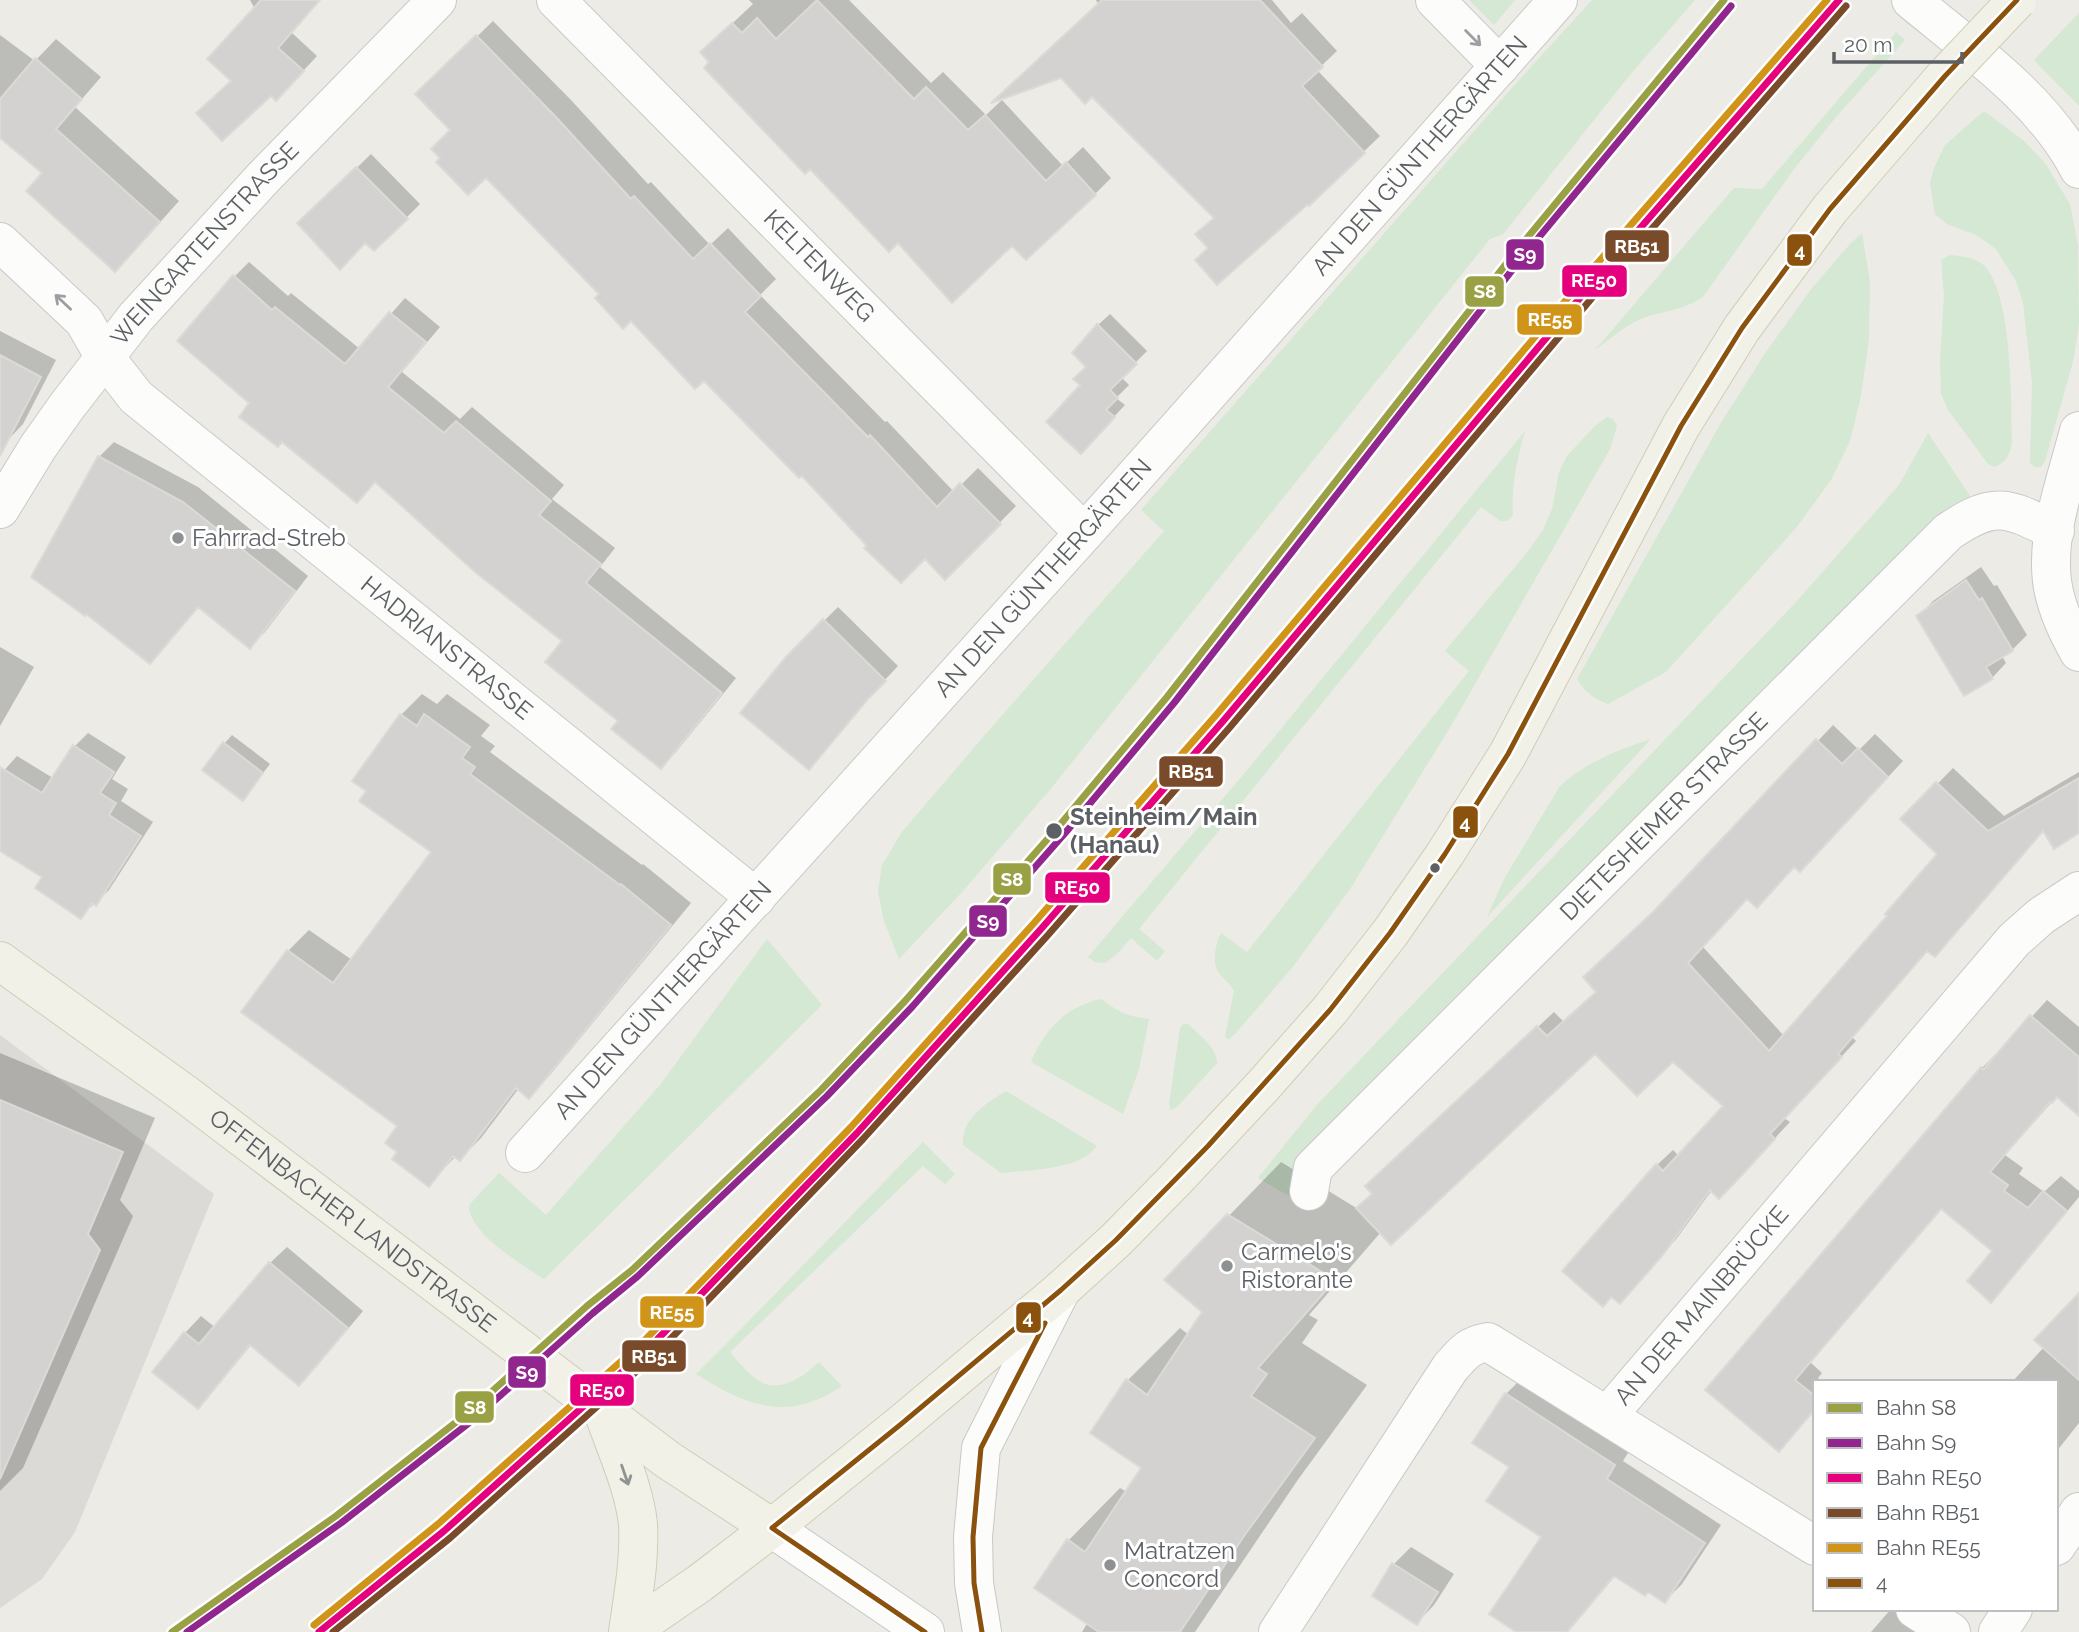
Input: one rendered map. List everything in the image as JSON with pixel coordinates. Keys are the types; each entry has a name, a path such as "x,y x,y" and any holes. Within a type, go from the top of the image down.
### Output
{"main road":[{"path":"629,1632 700,1583 772,1528 1061,1290 1116,1240 1175,1180 1330,1010 1390,933 1445,854 1508,754 1681,426 1742,328 1830,209 1945,76 2017,0"},
{"name":"OFFENBACHER LANDSTRASSE","path":"0,961 175,1086 668,1460 772,1528"},
{"path":"603,1410 632,1493 638,1523 638,1562 629,1632"}],"street":[{"name":"WEINGARTENSTRASSE","path":"0,509 46,436 136,317 263,177 437,0"},
{"name":"KELTENWEG","path":"556,0 1084,533"},
{"path":"1435,0 1500,66"},
{"name":"AN DEN GÜNTHERGÄRTEN","path":"525,1153 1084,533 1558,0"},
{"path":"1911,0 2025,96 2054,129 2079,169"},
{"name":"HADRIANSTRASSE","path":"0,242 83,321 104,356 136,397 756,898"},
{"path":"2079,431 2051,554 2052,582 2063,618 2079,652"},
{"name":"DIETESHEIMER STRASSE","path":"1309,1191 1313,1168 1948,532 1981,512 2004,509 2055,531"},
{"name":"AN DER MAINBRÜCKE","path":"1278,1632 1462,1353 1475,1344 1488,1342 1608,1415 2014,940 2041,916 2079,891"},
{"path":"982,1632 974,1584 973,1536 981,1448 1061,1290"},
{"path":"1608,1415 1813,1545"},
{"path":"2058,1543 2079,1512"},
{"path":"772,1528 925,1632"},
{"path":"1918,1611 1951,1632"},
{"path":"1998,1632 2012,1611"}],"shaded area":[{"path":"0,1035 214,1194 75,1532 42,1579 0,1608"}],"green space":[{"path":"1469,0 1515,0 1494,25"},
{"path":"1592,0 1695,0 1629,76 1503,234 1490,239 1049,791 963,891 899,959 884,921 878,892 882,865 902,832 1164,531 1141,510"},
{"path":"2079,13 2079,106 2034,60"},
{"path":"1896,32 1905,40 1794,169 1703,297 1689,305 1635,322 1595,350 1734,188 1762,189"},
{"path":"1984,111 2023,140 2045,163 2070,204 2078,245 2079,323 2074,358 2041,467 2034,467 2030,462 2032,383 2023,303 2016,281 1996,249 1976,235 1947,224 1935,214 1930,184 1945,145"},
{"path":"1862,233 1870,282 1869,339 1861,396 1850,441 1831,480 1796,528 1666,672 1608,704 1598,700 1577,679 1722,421 1766,352 1812,288"},
{"path":"1950,255 1981,263 1991,276 2005,320 2012,442 2007,458 1994,467 1988,464 1948,410 1941,393 1944,295 1941,260"},
{"path":"1607,417 1613,419 1617,426 1610,449 1448,731 1350,889 1292,968 1235,1034 1227,1039 1225,1036 1234,991 1215,964 1216,947 1221,933 1247,952 1469,671 1445,651 1543,530 1552,509 1559,472 1567,456"},
{"path":"1525,431 1515,473 1513,515 1507,521 1500,521 1481,507 1139,929 1165,951 1157,961 1131,938 1105,963 1095,962 1088,957 1248,769"},
{"path":"1928,433 1972,499 1296,1176 1289,1196 1258,1178 1315,1107 1796,602 1899,485"},
{"path":"1651,739 1487,917 1504,879 1560,786 1592,763"},
{"path":"767,939 822,1005 544,1279 498,1247 477,1226 469,1205 499,1173 546,1215 660,1085"},
{"path":"1102,999 1124,1013 1149,1019 1139,1069 1123,1114 1031,1062 1050,1029 1067,1013"},
{"path":"1183,1024 1188,1024 1207,1042 1217,1063 1177,1107 1171,1110 1169,1104 1180,1028"},
{"path":"1006,1091 1097,1146 1079,1160 1067,1164 1001,1173 963,1145 963,1136 976,1113"},
{"path":"923,1142 955,1174 945,1184 923,1166 730,1352 763,1383 786,1384 801,1377 819,1362 842,1386 803,1404 768,1406 733,1395 696,1374 744,1326"}],"building":[{"path":"261,0 320,0 278,48 304,71 276,101 271,96 222,141 196,113 231,81 207,59"},
{"path":"817,0 914,99 926,87 968,130 985,115 1046,181 1066,162 1096,195 1026,260 1012,246 952,303 898,243 889,252 810,169 805,174 704,68 709,62 700,52 732,23 742,33 757,18 776,39"},
{"path":"1102,0 1260,0 1323,67 1302,86 1365,153 1309,206 1217,285 1195,260 1208,248 1195,234 1214,218 1092,97 1085,104 1061,78 991,103"},
{"path":"476,35 631,199 634,196 693,259 710,243 761,296 745,312 868,437 870,435 937,507 960,483 1001,524 945,580 925,559 901,583 864,548 867,546 802,476 799,478 704,381 695,389 631,321 623,329 595,298 599,294 486,178 468,195 436,162 440,158 431,149 450,130 415,94"},
{"path":"35,58 82,99 56,129 160,222 115,272 26,191 42,173 0,138 0,99"},
{"path":"356,167 408,219 374,251 365,243 340,270 297,223"},
{"path":"233,275 272,310 275,307 345,364 389,312 426,342 388,387 444,433 456,421 551,501 539,515 601,564 586,583 722,693 661,769 611,729 618,721 545,662 562,641 475,572 375,482 357,503 282,442 278,447 239,417 249,403 177,341"},
{"path":"1097,324 1137,364 1110,390 1118,398 1106,410 1115,417 1081,454 1046,422 1080,385 1073,379 1086,367 1072,353"},
{"path":"0,355 41,377 0,456"},
{"path":"98,456 183,502 295,591 250,649 198,607 150,664 86,614 85,616 31,577"},
{"path":"1966,580 1979,600 1982,598 2013,651 1986,667 1993,679 1964,696 1916,616"},
{"path":"823,619 886,681 809,770 740,713 785,658"},
{"path":"400,714 417,726 424,714 470,747 462,758 475,767 470,774 621,884 671,925 529,1099 516,1088 460,1161 453,1156 429,1187 392,1159 397,1152 385,1143 397,1126 241,1012 287,950 333,983 431,852 359,801 366,791 352,781"},
{"path":"1816,739 1842,764 1858,748 1888,777 1800,872 1794,867 1757,908 1747,899 1688,963 1769,1051 1887,916 1885,914 1937,854 1900,819 1936,782 1988,831 2079,778 2079,833 2054,849 2043,831 1935,957 1927,951 1838,1054 1842,1057 1770,1134 1775,1139 1742,1175 1719,1199 1710,1190 1662,1256 1620,1304 1611,1297 1603,1307 1562,1271 1656,1164 1663,1171 1723,1106 1673,1062 1637,1096 1595,1054 1391,1245 1356,1208 1372,1194 1365,1186 1537,1026 1547,1036 1596,992 1583,977 1653,912"},
{"path":"223,742 263,773 243,801 202,770"},
{"path":"73,745 114,772 100,793 116,803 109,815 141,836 96,906 92,903 81,919 35,888 42,877 0,851 0,767 42,793"},
{"path":"2030,1015 2079,1057 2079,1116 2057,1097 1990,1172 2008,1185 2004,1191 2028,1208 2043,1191 2067,1211 1991,1303 1967,1281 1992,1251 1941,1209 1795,1380 1813,1394 1813,1411 1779,1452 1705,1390 1981,1067 1983,1070"},
{"path":"0,1100 123,1152 88,1234 100,1250 0,1479"},
{"path":"1227,1214 1335,1280 1258,1368 1267,1374 1251,1396 1315,1438 1244,1536 1180,1632 1099,1632 1034,1588 1067,1539 1085,1552 1141,1468 1090,1433 1126,1379 1147,1395 1202,1312 1164,1280"},
{"path":"269,1262 348,1328 299,1386 250,1345 198,1409 152,1372 184,1332 199,1344"},
{"path":"2079,1293 2079,1380 2034,1340"},
{"path":"1505,1393 1615,1465 1607,1479 1705,1543 1665,1603 1648,1592 1645,1596 1614,1576 1567,1632 1516,1632 1489,1614 1541,1537 1486,1501 1509,1467 1472,1443"},
{"path":"1392,1563 1438,1592 1417,1625 1372,1596"}],"rail line":[{"name":"S8","path":"172,1632 336,1516 469,1412 587,1306 632,1270 821,1090 905,1001 1059,826 1167,697 1513,255 1724,0"},
{"name":"RE55","path":"314,1625 438,1524 645,1340 851,1127 1217,714 1588,274 1827,0"},
{"name":"RE50","path":"319,1632 444,1531 651,1346 857,1133 1224,720 1595,280 1839,0"},
{"name":"S9","path":"187,1632 341,1523 474,1419 638,1276 827,1096 912,1007 1066,832 1174,703 1520,260 1731,6"},
{"name":"RB51","path":"333,1632 450,1538 657,1353 863,1139 1048,935 1231,726 1602,286 1846,6"}],"transit line":[{"name":"4","path":"772,1528 900,1425 1061,1290 1116,1240 1208,1146 1330,1010 1390,933 1445,854 1508,754 1681,426 1742,328 1830,209 1945,76 2017,0"},
{"name":"4","path":"982,1632 974,1583 973,1537 981,1448 1045,1323"},
{"name":"4","path":"772,1528 925,1632"}],"place":[{"name":"Fahrrad-Streb","path":"178,538"},
{"name":"Steinheim/Main (Hanau)","path":"1054,831"},
{"name":"Carmelo's Ristorante","path":"1227,1266"},
{"name":"Matratzen Concord","path":"1110,1565"}]}
